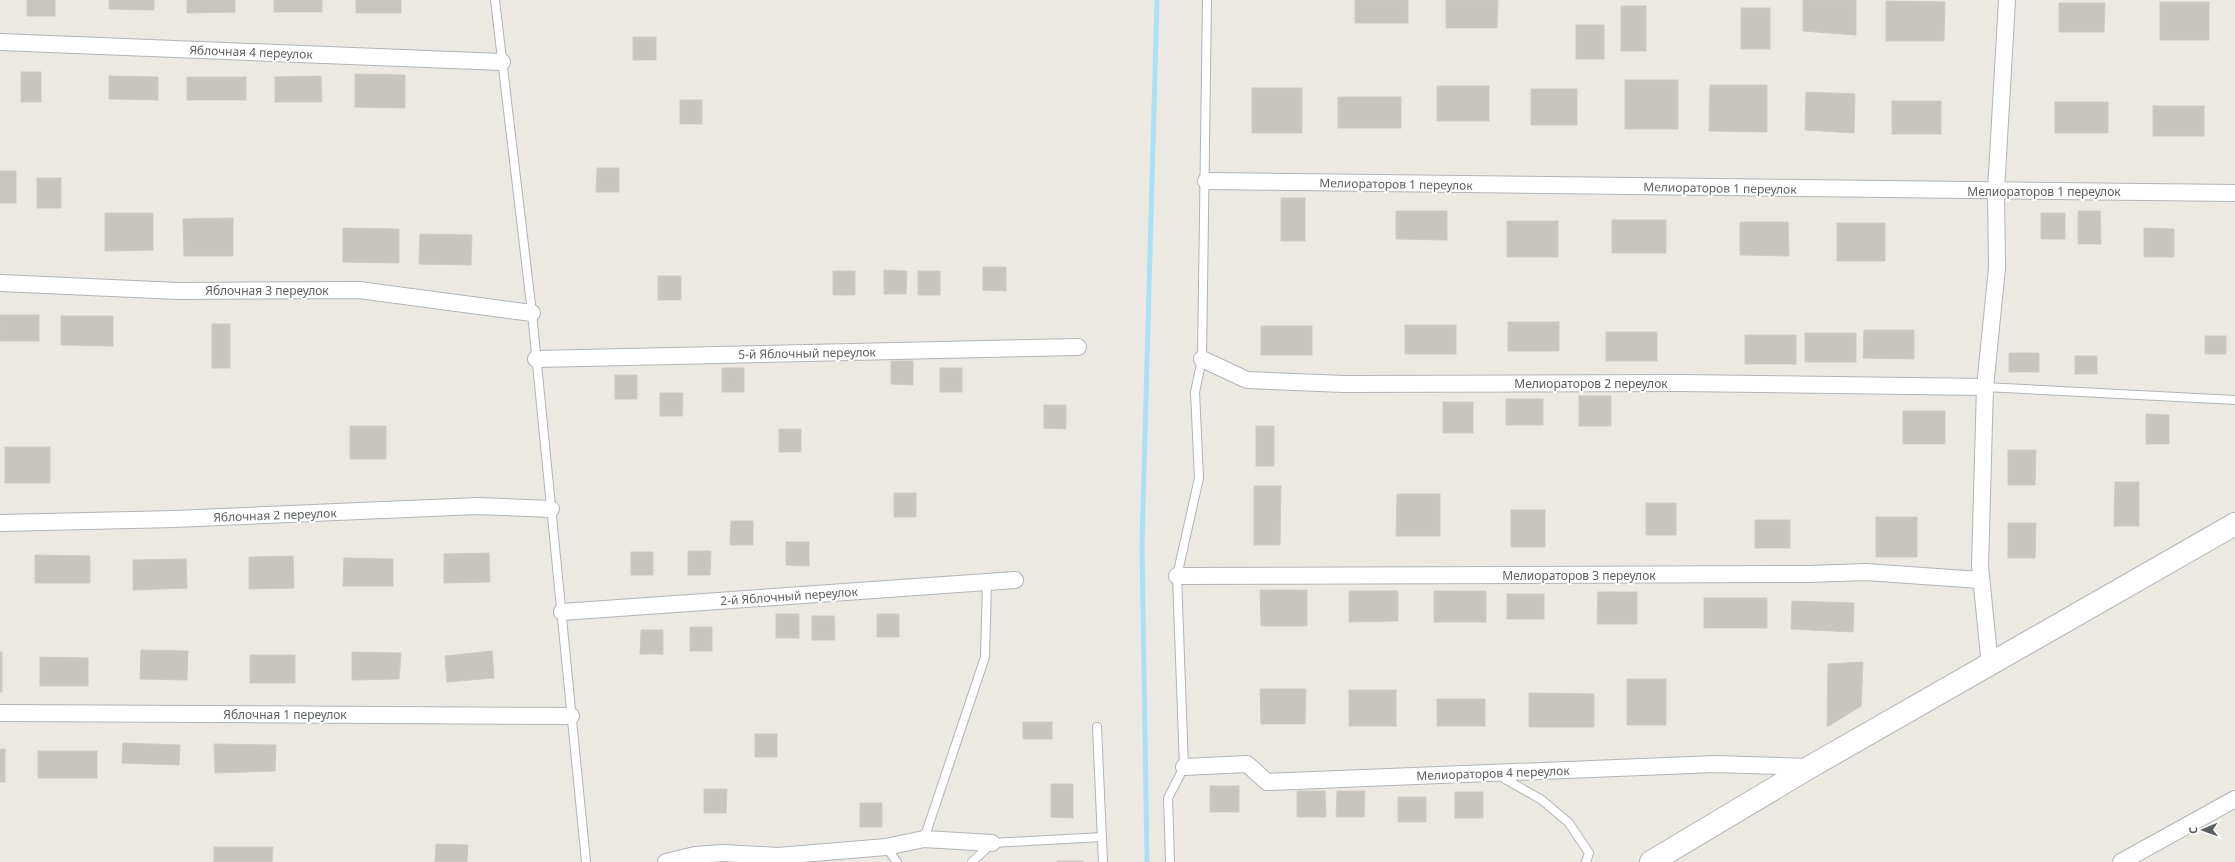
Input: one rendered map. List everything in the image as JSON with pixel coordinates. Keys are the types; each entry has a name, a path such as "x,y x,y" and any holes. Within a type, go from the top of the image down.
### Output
{"street":[{"path":"1990,666 1980,580 1985,387 1997,268 1996,191 2007,0"},
{"name":"Яблочная 4 переулок","path":"0,42 502,62"},
{"name":"Мелиораторов 1 переулок","path":"1206,182 2235,193"},
{"name":"Яблочная 3 переулок","path":"0,283 178,291 359,290 532,313"},
{"name":"5-й Яблочный переулок","path":"536,359 1078,347"},
{"name":"Мелиораторов 2 переулок","path":"1202,359 1247,380 1344,384 1680,383 1985,387"},
{"name":"Яблочная 2 переулок","path":"0,523 175,519 478,506 551,509"},
{"path":"1650,862 1810,767 1990,666 2235,524"},
{"name":"Мелиораторов 3 переулок","path":"1177,576 1800,574 1866,572 1980,580"},
{"name":"2-й Яблочный переулок","path":"562,612 1015,580"},
{"name":"Яблочная 1 переулок","path":"0,713 571,716"},
{"name":"Мелиораторов 4 переулок","path":"1184,767 1248,764 1267,782 1716,764 1810,767"},
{"path":"2121,862 2235,799"},
{"path":"666,862 695,855 723,852 778,856 886,847 924,839 992,843"}],"lane":[{"path":"496,0 532,313 586,862"},
{"path":"1170,862 1168,798 1184,767 1177,576 1199,478 1195,392 1202,359 1206,182 1207,0"},
{"path":"1985,387 2235,400"},
{"path":"924,839 985,657 987,582"},
{"path":"1097,727 1103,862"},
{"path":"1494,773 1542,800 1569,823 1589,853 1586,862"},
{"path":"972,862 992,843 1102,837"},
{"path":"886,847 897,862"}],"building":[{"path":"27,0 55,0 55,16 27,16"},
{"path":"109,0 154,0 154,10 109,9"},
{"path":"187,0 235,0 235,12 187,13"},
{"path":"274,0 322,0 322,12 274,12"},
{"path":"356,0 401,0 401,13 356,13"},
{"path":"1355,0 1408,0 1408,23 1355,23"},
{"path":"1446,0 1498,0 1497,28 1446,28"},
{"path":"1803,0 1856,0 1856,35 1803,31"},
{"path":"1886,1 1945,2 1944,41 1886,41"},
{"path":"2160,2 2209,2 2209,40 2160,40"},
{"path":"2059,3 2105,3 2104,32 2059,32"},
{"path":"1621,6 1646,6 1646,51 1621,51"},
{"path":"1741,8 1770,8 1770,49 1741,49"},
{"path":"1576,25 1604,25 1604,59 1576,59"},
{"path":"633,37 656,37 656,60 633,60"},
{"path":"21,72 41,72 41,102 21,102"},
{"path":"355,74 405,75 405,108 355,107"},
{"path":"109,76 158,77 158,100 109,99"},
{"path":"321,76 322,102 275,102 275,77"},
{"path":"187,77 246,77 246,100 187,100"},
{"path":"1625,80 1678,80 1678,129 1625,129"},
{"path":"1710,85 1767,85 1767,132 1709,131"},
{"path":"1437,86 1489,86 1489,121 1437,121"},
{"path":"1252,88 1302,88 1302,133 1252,133"},
{"path":"1531,89 1577,89 1577,125 1531,125"},
{"path":"1806,92 1855,94 1854,133 1805,130"},
{"path":"1338,97 1401,97 1401,128 1338,128"},
{"path":"680,100 702,100 702,124 680,124"},
{"path":"1892,101 1941,101 1941,134 1892,134"},
{"path":"2055,102 2108,102 2108,133 2055,133"},
{"path":"2153,106 2204,106 2204,136 2153,136"},
{"path":"597,168 619,168 619,192 596,192"},
{"path":"0,171 16,171 16,203 0,203"},
{"path":"37,178 61,178 61,208 37,208"},
{"path":"1281,198 1305,198 1305,241 1281,241"},
{"path":"1396,211 1447,211 1447,240 1396,239"},
{"path":"2078,211 2100,211 2101,244 2078,244"},
{"path":"105,213 153,213 153,250 105,251"},
{"path":"2041,213 2065,213 2065,239 2041,239"},
{"path":"233,218 233,256 184,256 183,219"},
{"path":"1612,220 1666,220 1666,253 1612,253"},
{"path":"1507,221 1558,221 1558,257 1507,257"},
{"path":"1740,222 1788,222 1789,256 1740,255"},
{"path":"1837,223 1885,223 1885,261 1837,261"},
{"path":"343,228 399,229 399,263 343,262"},
{"path":"2144,228 2174,229 2174,257 2144,257"},
{"path":"420,234 472,235 471,265 419,264"},
{"path":"983,267 1006,267 1006,291 983,290"},
{"path":"884,270 907,271 906,294 884,294"},
{"path":"833,271 855,271 855,295 833,295"},
{"path":"918,271 940,271 940,295 918,295"},
{"path":"658,276 681,276 681,300 658,300"},
{"path":"0,315 39,315 39,341 0,341"},
{"path":"61,316 113,316 113,346 61,345"},
{"path":"1508,322 1559,322 1559,351 1508,351"},
{"path":"212,324 230,324 230,368 212,368"},
{"path":"1405,325 1456,325 1456,354 1405,354"},
{"path":"1261,326 1312,326 1312,355 1261,355"},
{"path":"1864,330 1914,330 1914,359 1863,358"},
{"path":"1606,332 1657,332 1657,361 1606,361"},
{"path":"1805,333 1856,333 1856,362 1805,362"},
{"path":"1745,335 1796,335 1796,364 1745,364"},
{"path":"2205,336 2226,336 2226,354 2205,354"},
{"path":"2009,353 2039,353 2039,372 2009,372"},
{"path":"2075,356 2097,356 2097,374 2075,374"},
{"path":"891,361 913,361 913,385 891,384"},
{"path":"722,368 744,368 744,392 722,392"},
{"path":"940,368 962,368 962,392 940,392"},
{"path":"615,375 637,375 637,399 615,399"},
{"path":"660,393 683,393 682,416 660,416"},
{"path":"1579,396 1611,396 1611,426 1579,426"},
{"path":"1506,399 1543,399 1543,425 1506,425"},
{"path":"1443,402 1473,402 1473,433 1443,433"},
{"path":"1044,405 1066,405 1066,429 1044,428"},
{"path":"1903,411 1945,411 1945,444 1903,444"},
{"path":"2146,414 2169,415 2169,444 2146,444"},
{"path":"350,426 386,426 386,459 350,459"},
{"path":"1256,426 1274,426 1274,466 1256,466"},
{"path":"779,429 801,429 801,452 779,452"},
{"path":"5,447 50,447 50,483 5,483"},
{"path":"2008,450 2036,450 2035,485 2008,485"},
{"path":"2115,482 2139,482 2139,526 2114,526"},
{"path":"1254,486 1281,486 1280,545 1254,545"},
{"path":"894,493 916,493 916,517 894,517"},
{"path":"1397,494 1440,494 1440,536 1396,536"},
{"path":"1646,503 1676,503 1676,535 1646,535"},
{"path":"1511,510 1545,510 1545,547 1511,547"},
{"path":"1876,517 1917,517 1917,557 1876,557"},
{"path":"1755,520 1790,520 1790,548 1755,548"},
{"path":"731,521 753,521 753,545 730,545"},
{"path":"2008,523 2036,523 2035,558 2008,558"},
{"path":"786,542 809,542 809,566 786,565"},
{"path":"688,551 711,551 710,575 688,575"},
{"path":"631,552 653,552 653,575 631,575"},
{"path":"489,553 490,582 444,583 444,554"},
{"path":"35,555 90,556 90,583 35,583"},
{"path":"293,556 294,588 249,589 249,557"},
{"path":"344,558 393,559 393,586 343,586"},
{"path":"186,559 187,588 133,590 133,560"},
{"path":"1260,590 1307,590 1307,626 1261,626"},
{"path":"1349,591 1398,591 1398,621 1349,622"},
{"path":"1434,591 1486,591 1486,622 1434,622"},
{"path":"1598,592 1637,592 1637,624 1597,624"},
{"path":"1507,594 1544,594 1544,619 1507,619"},
{"path":"1704,598 1767,598 1767,628 1704,628"},
{"path":"1792,601 1854,603 1853,632 1791,629"},
{"path":"776,614 799,614 799,638 776,638"},
{"path":"877,614 899,614 899,637 877,637"},
{"path":"812,616 834,616 835,640 812,640"},
{"path":"690,627 712,627 712,651 690,651"},
{"path":"641,630 663,630 663,654 640,654"},
{"path":"141,650 188,651 187,680 140,679"},
{"path":"492,651 494,678 447,682 445,656"},
{"path":"0,652 2,652 2,692 0,692"},
{"path":"352,652 401,653 399,679 352,680"},
{"path":"250,655 295,655 295,683 250,683"},
{"path":"40,657 88,658 88,686 40,686"},
{"path":"1863,662 1861,706 1827,727 1828,664"},
{"path":"1627,679 1666,679 1666,725 1627,725"},
{"path":"1260,689 1306,689 1305,724 1261,724"},
{"path":"1349,690 1396,690 1396,726 1349,726"},
{"path":"1529,693 1594,694 1594,727 1529,727"},
{"path":"1437,699 1485,699 1485,726 1437,726"},
{"path":"1023,722 1052,722 1052,739 1023,739"},
{"path":"755,734 777,734 777,757 755,757"},
{"path":"123,743 180,745 179,765 122,763"},
{"path":"214,744 276,745 275,771 215,773"},
{"path":"0,749 5,749 5,782 0,782"},
{"path":"38,751 97,751 97,778 38,778"},
{"path":"1051,784 1073,784 1073,818 1051,817"},
{"path":"1210,786 1239,786 1239,812 1210,812"},
{"path":"704,789 727,789 726,813 704,813"},
{"path":"1297,791 1325,791 1326,817 1297,817"},
{"path":"1337,791 1365,791 1364,817 1336,817"},
{"path":"1455,792 1483,792 1483,818 1455,818"},
{"path":"1398,797 1426,797 1426,822 1398,822"},
{"path":"860,803 882,803 882,827 860,827"},
{"path":"436,844 468,845 467,862 435,862"},
{"path":"214,847 273,847 272,862 214,862"},
{"path":"1083,861 1083,862 1057,862"}],"waterway":[{"path":"1147,862 1142,544 1157,0"}]}
